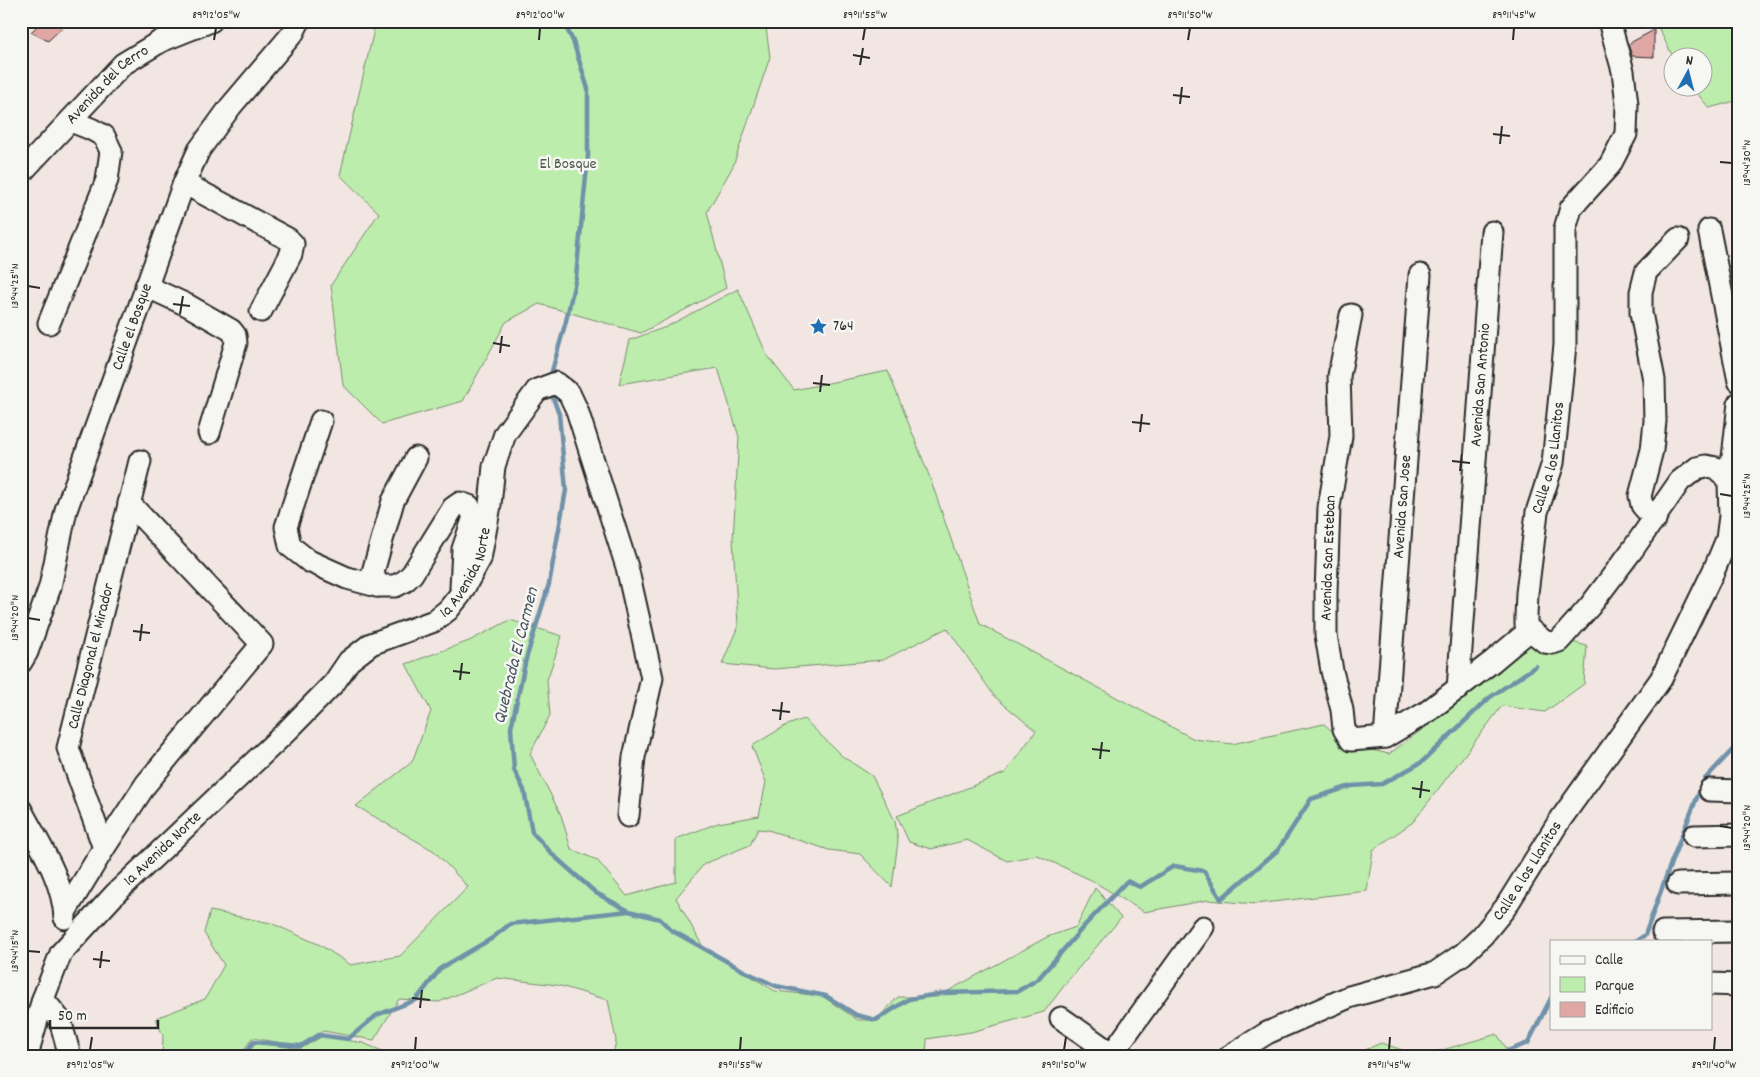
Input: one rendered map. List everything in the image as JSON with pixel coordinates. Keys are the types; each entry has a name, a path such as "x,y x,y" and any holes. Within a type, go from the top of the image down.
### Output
{"street":[{"name":"Avenida del Cerro","path":"21,173 71,122 123,64 161,41 211,21"},
{"name":"Calle el Bosque","path":"21,662 28,652 50,587 66,510 184,183 199,150 231,106 293,34 299,21"},
{"name":"Calle a los Llanitos","path":"1530,630 1526,625 1526,617 1537,512 1553,464 1565,345 1565,229 1571,208 1610,165 1626,134 1627,104 1625,87 1609,21"},
{"path":"49,323 107,180 111,151 104,136 71,122"},
{"path":"184,183 288,238 293,244 291,254 261,311"},
{"path":"1709,230 1739,381"},
{"name":"Avenida San Antonio","path":"1458,689 1492,232"},
{"path":"1655,520 1642,505 1640,496 1652,450 1655,421 1654,380 1641,313 1641,292 1646,272 1678,238"},
{"name":"Avenida San Jose","path":"1384,737 1420,275"},
{"path":"146,286 189,306 231,330 235,335 236,343 209,433"},
{"name":"Avenida San Esteban","path":"1351,314 1339,376 1341,436 1329,507 1326,635 1344,728 1351,740 1384,737"},
{"name":"1a Avenida Norte","path":"26,1048 61,953 116,893 286,732 334,683 349,661 371,644 434,621 448,610 460,596 480,559 490,505 494,466 505,434 546,386 569,393 576,410 628,567 652,678 634,758 628,816"},
{"path":"1384,737 1427,712 1530,630 1545,642 1553,643 1559,641 1590,606 1655,520 1680,481 1696,468 1706,466 1716,468 1724,475 1733,458 1739,403"},
{"path":"321,421 286,526 290,546 309,561 347,578 376,586 395,586 405,581 412,574 453,508 460,503 469,506 474,517 463,549 460,596"},
{"path":"376,586 374,572 393,501 416,458"},
{"name":"Calle Diagonal el Mirador","path":"104,848 68,748 140,461"},
{"name":"Calle a los Llanitos","path":"1230,1056 1267,1033 1349,997 1435,973 1463,954 1482,936 1505,908 1558,822 1661,678 1714,570 1727,539 1730,516 1729,483 1724,475"},
{"path":"65,912 146,784 262,644 130,503"},
{"path":"1710,790 1739,791"},
{"path":"21,810 53,867 62,894 66,925 61,953"},
{"path":"1694,836 1739,836"},
{"path":"1678,884 1739,883"},
{"path":"1061,1018 1113,1055 1202,927"},
{"path":"1663,932 1739,931"},
{"path":"1712,984 1739,985"},
{"path":"43,999 60,1020 70,1056"}],"green space":[{"name":"El Bosque","path":"376,21 765,21 770,57 733,166 707,212 726,288 641,333 539,304 506,322 463,401 382,424 343,385 331,285 379,213 340,175"},
{"path":"1655,21 1739,21 1739,100 1709,108 1701,98 1712,98 1712,48 1668,48"},
{"path":"738,289 767,355 794,390 888,371 930,478 980,624 1194,739 1232,744 1324,724 1347,744 1389,754 1471,693 1541,634 1587,646 1584,684 1545,712 1502,706 1413,822 1373,850 1367,891 1255,904 1208,900 1144,912 1091,880 1037,855 1007,861 967,840 931,849 909,842 897,816 1005,773 1036,731 995,697 947,628 883,660 774,669 722,664 738,626 733,539 739,437 718,368 619,384 630,340 666,327"},
{"path":"510,620 562,636 547,680 550,715 530,754 561,815 571,849 597,860 627,896 676,882 676,839 718,823 759,816 766,782 752,746 785,726 804,719 842,756 872,776 895,821 898,841 892,887 860,854 829,850 768,830 758,829 750,845 704,864 676,898 703,947 775,991 822,996 858,1020 876,1020 898,997 937,997 1047,937 1076,927 1095,888 1121,918 1044,1012 971,1032 927,1039 926,1056 613,1056 616,1040 608,1000 557,985 497,978 439,1002 399,999 374,1040 323,1031 300,1046 252,1038 240,1056 162,1056 163,1036 156,1018 205,999 224,965 204,933 210,911 271,923 320,945 351,965 400,956 468,887 434,851 356,806 412,762 431,711 406,664 469,641"},
{"path":"1497,1034 1511,1056 1422,1056"},
{"path":"323,1036 363,1043 387,1053 386,1056 291,1056 270,1051 268,1056 247,1056 256,1042 300,1049"},
{"path":"1381,1043 1421,1056 1351,1056"}],"building":[{"path":"42,21 69,21 48,41 31,32"},
{"path":"1654,30 1654,57 1632,56 1628,44"}],"waterway":[{"name":"Quebrada El Carmen","path":"550,378 576,277 588,156 588,89 573,41 563,21"},
{"name":"Quebrada El Carmen","path":"550,390 559,414 566,490 549,584 526,659 511,728 514,770 524,790 532,832 553,855 596,893 629,911 660,919 671,930 744,971 776,986 826,996 856,1015 876,1020 909,999 944,993 1018,991 1038,979 1085,925 1127,881 1140,887 1174,866 1204,871 1221,899 1278,850 1311,799 1351,786 1382,784 1422,762 1489,698 1536,666"},
{"path":"1638,940 1645,935 1704,780 1739,743"},
{"path":"244,1056 253,1042 301,1046 319,1035 348,1039 377,1015 416,1000 441,968 491,939 510,924 629,911"},
{"path":"1494,1056 1528,1043 1550,1000"}],"place":[{"name":"764","path":"819,326"}]}
